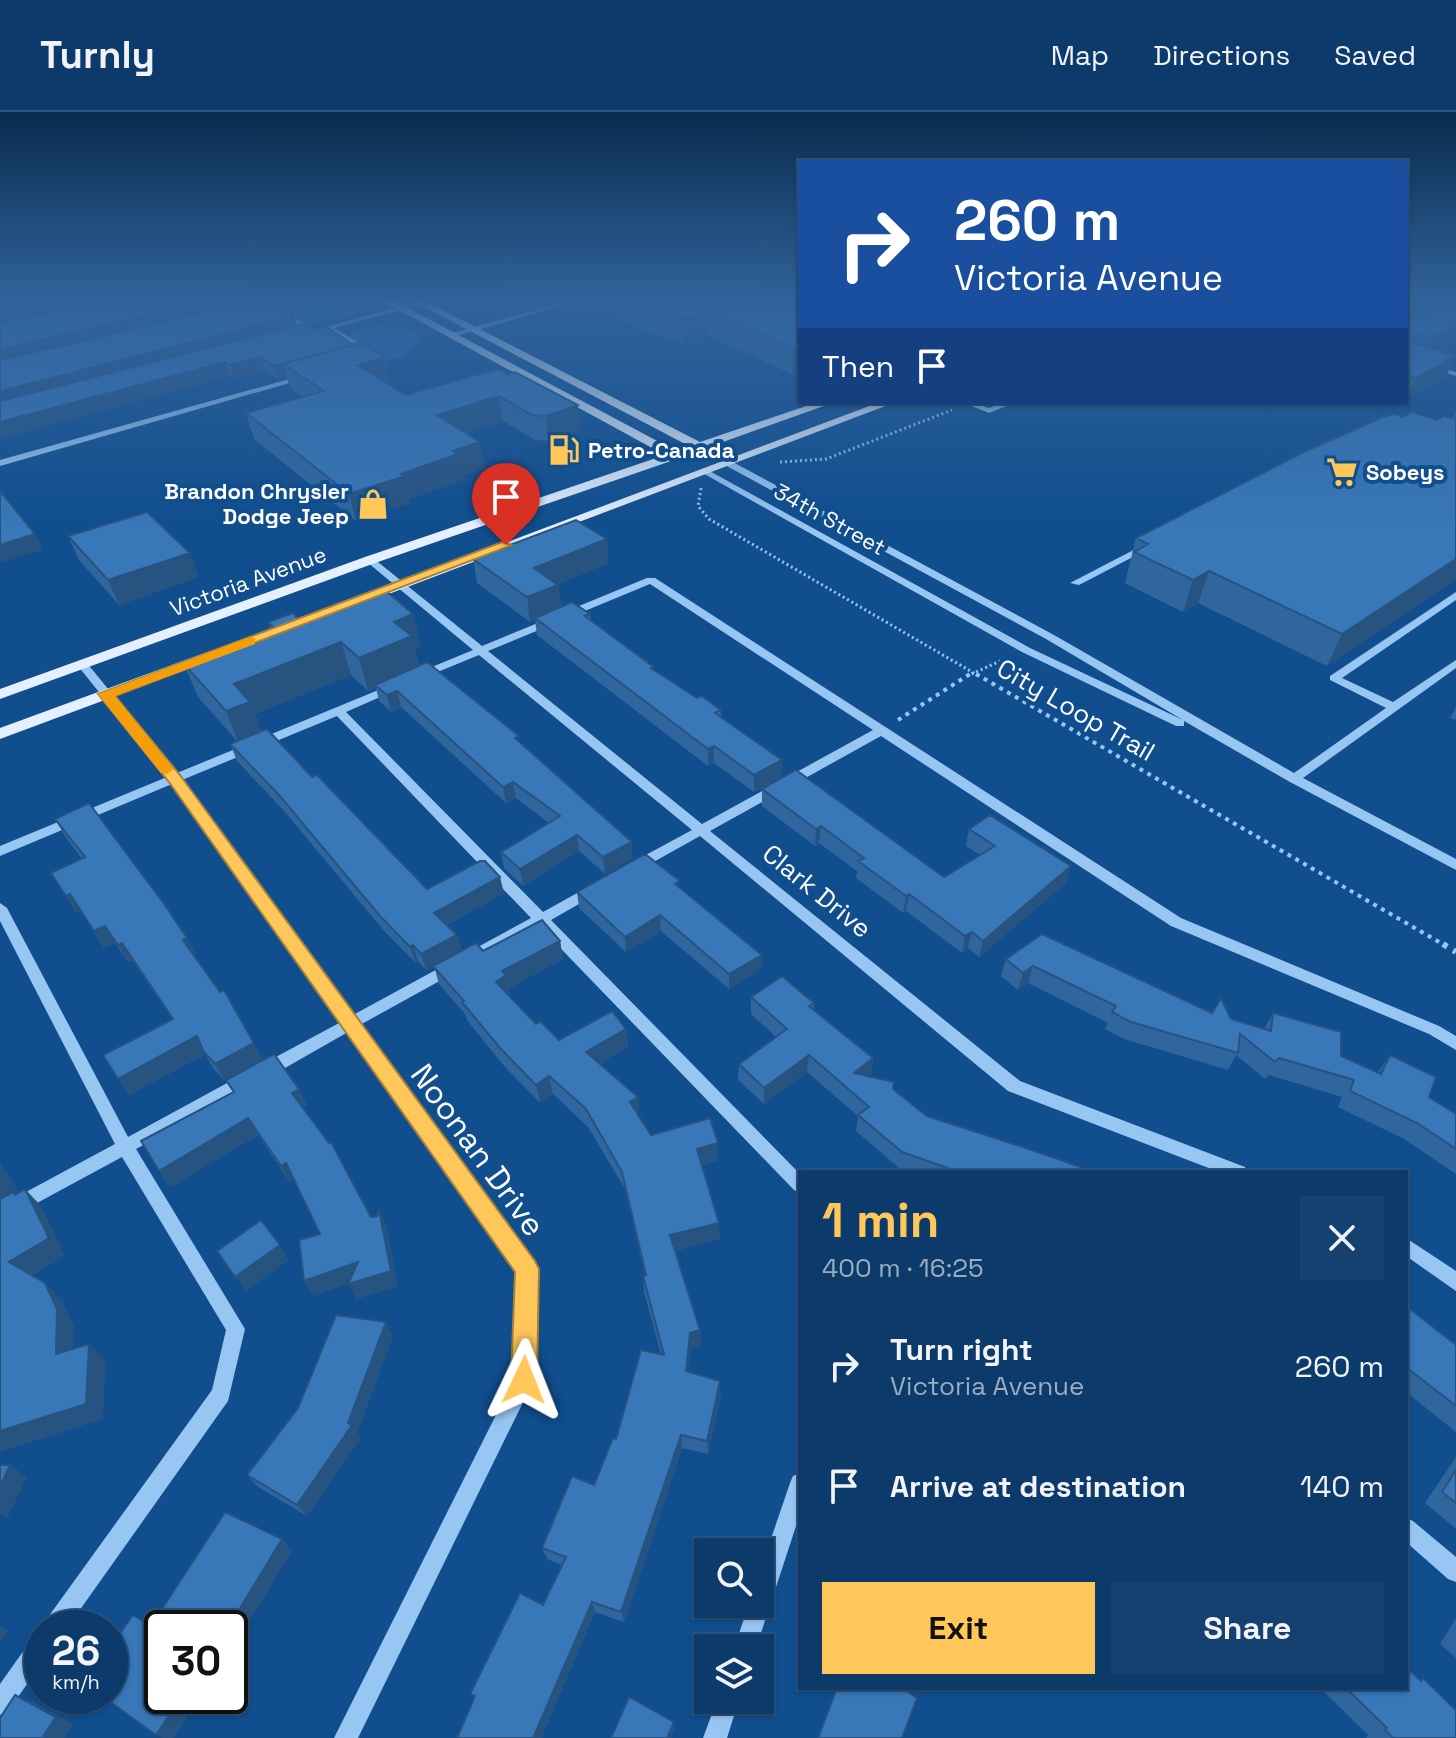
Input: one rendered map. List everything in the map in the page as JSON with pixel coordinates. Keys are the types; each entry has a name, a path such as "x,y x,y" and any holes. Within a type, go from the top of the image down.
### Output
{"main road":[{"name":"34th Street","path":"529,375 680,458 702,478"},
{"name":"34th Street","path":"565,375 721,459"},
{"path":"477,556 700,447 823,404"},
{"path":"345,605 702,478 721,459 835,404"},
{"path":"721,459 884,404"},
{"name":"Victoria Avenue","path":"0,694 370,560 680,458"},
{"path":"0,734 222,652"}],"street":[{"path":"0,463 314,375"},
{"path":"969,404 989,411 1007,404"},
{"name":"34th Street","path":"721,459 1013,617 1263,762 1456,865"},
{"name":"34th Street","path":"702,478 1026,650 1263,762"},
{"path":"1075,583 1164,537"},
{"name":"Clark Drive","path":"370,560 1014,1086 1234,1170"},
{"path":"0,851 651,580 1176,922 1434,1030 1456,1044"},
{"path":"1394,707 1334,678 1456,595"},
{"path":"990,630 1013,617"},
{"path":"1294,779 1456,663"},
{"name":"Noonan Drive","path":"82,664 174,778 527,1269 524,1380 346,1738"},
{"path":"339,711 798,1183"},
{"path":"0,1215 881,731"},
{"path":"0,908 125,1147 236,1329 221,1394 67,1610"},
{"path":"1408,1247 1456,1282"},
{"path":"774,1562 798,1489"},
{"path":"1408,1530 1456,1571"},
{"path":"0,1703 24,1669"},
{"path":"715,1738 723,1714"}],"path":[{"path":"775,462 826,459 964,404"},
{"name":"City Loop Trail","path":"702,478 698,506 709,519 1456,952"},
{"path":"881,731 974,671 1026,650"}],"building":[{"path":"0,375 63,375 0,391"},
{"path":"102,375 177,375 0,422 0,401"},
{"path":"300,375 374,375 406,395 477,375 520,375 578,405 546,416 532,415 499,396 437,415 480,442 453,451 458,454 401,474 405,476 349,494 246,413 324,391"},
{"path":"1412,412 1437,420 1444,416 1456,419 1456,559 1342,634 1209,571 1193,580 1134,552 1148,544 1136,538 1304,452 1383,417 1395,414 1403,417"},
{"path":"0,491 35,534 0,545"},
{"path":"147,512 190,553 108,580 68,536"},
{"path":"576,520 607,539 534,568 558,585 527,597 473,559"},
{"path":"384,589 413,614 394,622 412,636 359,658 341,642 234,684 250,702 226,711 184,664 276,630 268,622 293,613 300,621"},
{"path":"572,602 590,614 585,616 654,667 651,668 697,698 702,696 721,710 715,713 782,760 754,775 714,746 708,749 535,618"},
{"path":"427,662 519,736 515,738 632,842 603,857 577,835 520,869 501,852 560,816 513,782 503,787 397,691 387,695 375,685"},
{"path":"267,729 312,777 317,775 427,889 480,861 485,861 500,877 434,913 457,935 421,954 380,916 279,795 230,744"},
{"path":"796,770 944,877 995,846 969,829 990,815 1071,866 983,941 972,932 965,936 858,861 864,858 821,826 816,829 762,789"},
{"path":"89,803 165,905 187,938 183,940 220,992 224,990 254,1043 215,1064 204,1052 197,1036 118,1079 103,1055 173,1019 122,943 118,945 105,926 94,931 70,894 66,896 51,873 85,857 55,819"},
{"path":"645,854 680,881 675,884 762,955 729,974 660,915 625,937 577,892"},
{"path":"542,920 560,941 502,971 506,975 496,982 536,1024 540,1021 559,1040 612,1011 626,1029 586,1052 638,1097 630,1102 651,1135 710,1118 718,1143 697,1149 719,1223 670,1235 700,1330 690,1333 686,1371 720,1381 707,1441 681,1435 621,1612 592,1602 533,1738 457,1738 475,1696 470,1694 520,1593 543,1605 566,1557 542,1548 572,1476 594,1485 613,1438 616,1439 641,1350 664,1355 643,1276 646,1275 622,1172 586,1109 549,1076 536,1085 500,1048 433,966 476,943 483,951"},
{"path":"1042,934 1212,1013 1221,998 1231,1019 1271,1031 1273,1013 1341,1032 1341,1056 1381,1074 1390,1055 1436,1077 1429,1097 1456,1114 1456,1149 1417,1123 1350,1091 1354,1080 1279,1058 1275,1062 1240,1034 1238,1053 1131,1022 1112,1012 1116,1006 1033,966 1023,973 1006,959"},
{"path":"782,976 814,1003 809,1006 873,1058 854,1073 894,1082 893,1089 927,1116 1089,1170 953,1170 902,1152 858,1115 869,1107 809,1055 764,1088 739,1064 787,1029 751,997"},
{"path":"274,1054 299,1089 292,1093 331,1142 371,1217 377,1216 379,1210 391,1271 348,1284 358,1262 304,1281 299,1240 320,1234 286,1163 281,1166 248,1118 159,1171 141,1141 234,1092 226,1080"},
{"path":"25,1189 49,1238 9,1262 45,1283 57,1309 56,1354 89,1344 86,1404 0,1431 0,1199"},
{"path":"261,1220 280,1245 235,1277 217,1251"},
{"path":"1408,1308 1456,1345 1456,1406 1408,1369"},
{"path":"336,1315 386,1322 348,1423 352,1425 297,1505 247,1475 298,1408"},
{"path":"0,1465 10,1465 0,1486"},
{"path":"1456,1470 1456,1503 1442,1492"},
{"path":"225,1512 282,1539 239,1610 161,1610"},
{"path":"133,1615 144,1622 144,1714 170,1714 156,1735 127,1714 128,1622"},
{"path":"1408,1669 1421,1681 1423,1678 1456,1710 1456,1738 1393,1738 1385,1730 1387,1728 1348,1690 1408,1690"},
{"path":"836,1690 905,1690 917,1698 902,1738 818,1738"},
{"path":"15,1695 24,1700 24,1714 50,1714 56,1717 42,1738 0,1738 0,1718"},
{"path":"629,1697 674,1722 667,1738 611,1738"}],"slow traffic":[{"path":"167,769 106,694 250,641"}],"place":[{"name":"Petro-Canada","path":"564,450"},
{"name":"Sobeys","path":"1342,472"},
{"name":"Brandon Chrysler Dodge Jeep","path":"373,504"}],"route":[{"path":"506,545 106,694 174,778 527,1269 524,1380"}]}
